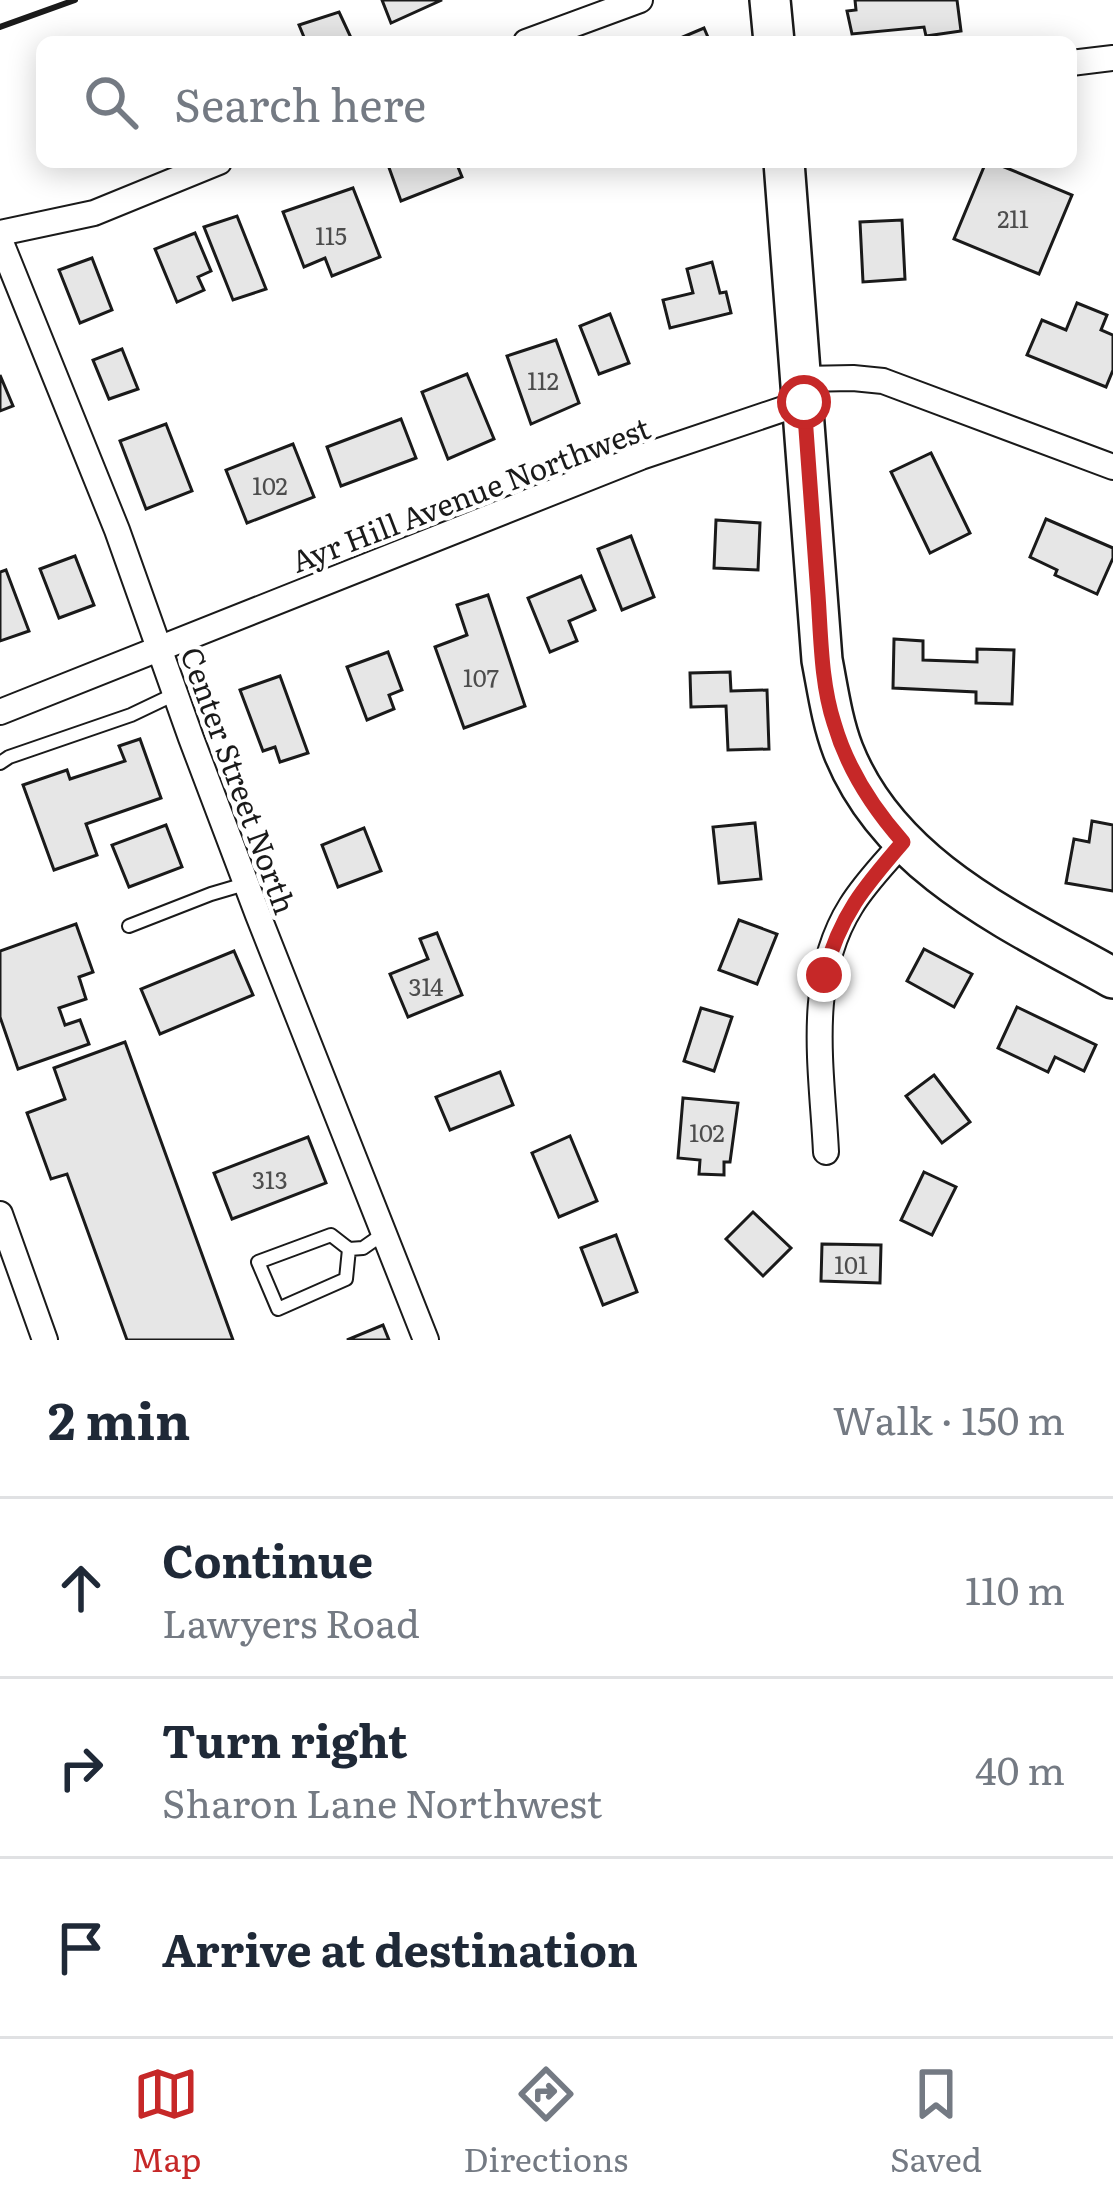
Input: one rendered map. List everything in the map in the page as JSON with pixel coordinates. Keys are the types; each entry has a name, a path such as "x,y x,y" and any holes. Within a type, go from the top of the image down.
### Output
{"main road":[{"path":"770,0 773,36"},
{"path":"784,168 822,660 832,719 844,754 886,823 941,876 986,907 1113,978"}],"street":[{"path":"542,36 640,0"},
{"path":"1077,62 1113,58"},
{"path":"0,237 94,213 204,168"},
{"name":"Center Street North","path":"0,237 92,464 246,884 426,1340"},
{"name":"Ayr Hill Avenue Northwest","path":"0,712 803,391 853,378 883,381 1113,467"},
{"path":"826,1152 819,1015 824,975 848,911 903,842"},
{"path":"0,1214 45,1340"}],"lane":[{"path":"0,764 176,694"},
{"path":"129,926 246,884"},
{"path":"349,1249 346,1279 278,1309 258,1262 331,1235 349,1249 364,1248 384,1234"}],"building":[{"path":"382,0 442,0 391,23"},
{"path":"855,0 957,0 961,31 926,36 924,27 852,34 847,11 856,10"},
{"path":"339,12 350,36 304,36 299,25"},
{"path":"389,168 458,168 462,177 401,201"},
{"path":"984,168 1007,168 1072,195 1039,274 954,239"},
{"path":"353,188 380,257 332,276 325,258 304,267 283,212"},
{"path":"237,216 266,289 233,300 204,227"},
{"path":"902,220 905,279 863,282 860,222"},
{"path":"195,233 211,271 198,277 204,290 177,302 155,249"},
{"path":"92,258 112,310 80,323 59,270"},
{"path":"712,262 731,313 670,328 663,300 693,293 687,269"},
{"path":"1077,303 1107,315 1101,330 1113,335 1113,370 1106,387 1027,355 1042,320 1066,330"},
{"path":"610,314 629,363 599,374 580,326"},
{"path":"556,340 579,403 531,424 507,356"},
{"path":"122,349 138,389 109,399 93,360"},
{"path":"467,374 494,439 448,459 422,392"},
{"path":"0,375 13,406 0,411"},
{"path":"401,419 416,458 341,486 327,447"},
{"path":"166,424 192,491 146,509 120,441"},
{"path":"293,444 314,497 247,523 226,470"},
{"path":"931,453 970,533 930,553 891,472"},
{"path":"1046,519 1113,548 1097,594 1055,575 1057,570 1030,557"},
{"path":"716,520 760,523 758,570 714,568"},
{"path":"631,536 654,597 622,610 598,549"},
{"path":"75,556 94,605 59,618 40,569"},
{"path":"6,570 29,631 0,641 0,572"},
{"path":"581,576 595,610 569,621 577,641 550,652 528,598"},
{"path":"488,595 525,706 464,728 435,647 467,635 457,605"},
{"path":"894,639 923,641 923,660 977,662 977,649 1014,650 1012,704 976,703 976,692 893,688"},
{"path":"388,652 402,690 389,695 394,709 367,720 347,667"},
{"path":"730,672 731,691 767,690 769,749 728,750 726,706 691,707 690,673"},
{"path":"280,676 308,753 280,762 275,747 263,751 240,690"},
{"path":"140,739 161,798 86,824 97,855 54,870 23,785 67,770 70,779 125,761 119,746"},
{"path":"1092,821 1113,825 1113,891 1066,883 1074,839 1089,842"},
{"path":"755,823 761,879 719,883 713,827"},
{"path":"166,825 182,867 129,887 112,845"},
{"path":"364,828 381,871 338,887 322,845"},
{"path":"739,920 777,934 757,984 719,970"},
{"path":"76,924 93,972 79,977 86,999 59,1008 65,1025 80,1020 89,1044 18,1069 0,1017 0,951"},
{"path":"437,933 462,995 408,1017 390,974 428,959 420,939"},
{"path":"924,949 972,974 954,1007 907,981"},
{"path":"234,951 253,995 160,1034 141,989"},
{"path":"1017,1007 1096,1045 1084,1071 1055,1057 1048,1072 998,1048"},
{"path":"701,1008 732,1017 714,1071 684,1061"},
{"path":"125,1042 233,1340 127,1340 67,1174 51,1179 27,1113 65,1099 54,1068"},
{"path":"500,1072 513,1105 450,1130 436,1097"},
{"path":"934,1075 970,1122 942,1143 906,1096"},
{"path":"683,1098 738,1103 724,1175 699,1174 700,1160 678,1158"},
{"path":"570,1136 597,1201 559,1217 532,1153"},
{"path":"308,1137 326,1183 232,1219 214,1173"},
{"path":"924,1172 956,1187 932,1235 901,1220"},
{"path":"753,1212 791,1248 763,1276 726,1239"},
{"path":"616,1235 637,1292 603,1305 581,1248"},
{"path":"822,1244 881,1245 880,1283 821,1281"},
{"path":"383,1325 389,1340 347,1340"}],"wall":[{"path":"0,27 75,0"}],"route":[{"path":"804,402 822,660 832,719 862,788 903,842 848,911 824,975"}]}
